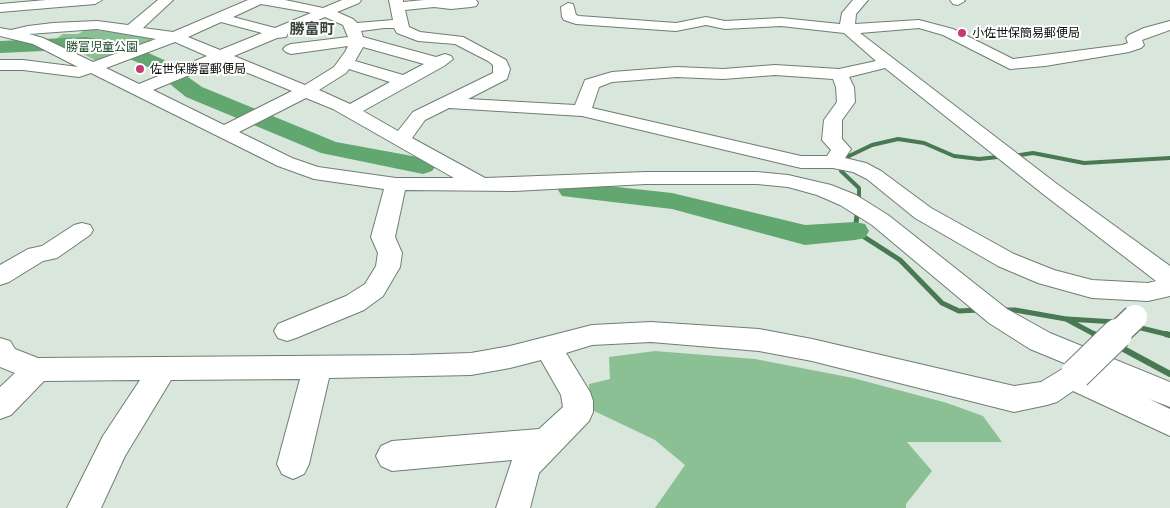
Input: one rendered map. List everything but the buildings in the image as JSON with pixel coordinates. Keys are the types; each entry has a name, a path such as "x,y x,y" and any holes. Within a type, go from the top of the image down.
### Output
{"street":[{"path":"0,8 65,4 94,0"},
{"path":"132,29 166,0"},
{"path":"0,65 23,65 79,72 175,37 260,0 325,12 348,22 355,34 353,53 340,70 306,91 225,132"},
{"path":"139,90 354,0"},
{"path":"861,0 849,13 847,19 848,29 888,62 1170,279"},
{"path":"401,140 419,116 441,94 501,75 502,69 500,63 458,40 410,34 402,30 396,4 434,3 452,5 471,3"},
{"path":"26,37 65,4"},
{"path":"568,7 569,16 576,20 657,26 664,30 681,32 725,25 848,29 879,28 908,23 935,27 959,37 1010,64 1046,61 1124,49 1136,45 1134,38 1148,31 1170,25"},
{"path":"697,12 713,26"},
{"path":"218,17 277,32 290,42 291,49"},
{"path":"262,72 281,62 291,49 355,34 384,24 402,24"},
{"path":"26,37 89,25 132,29 175,37 262,72 350,111 480,184"},
{"path":"355,34 438,63"},
{"path":"26,37 285,162 314,173 396,184 514,185 655,178 741,178 788,181 824,190 848,200 880,220 990,309 1040,342 1170,396"},
{"path":"350,111 470,46"},
{"path":"582,111 591,84 596,81 634,74 677,72 723,74 775,70 839,74 888,62"},
{"path":"345,63 408,79 441,94 582,111 801,162 838,163 859,167 874,175 923,213 1006,260 1047,277 1092,289 1148,292 1170,288"},
{"path":"838,163 841,149 832,140 834,120 846,102 845,87 839,74"},
{"path":"287,331 355,303 374,290 388,267 390,253 383,237 396,184"},
{"path":"0,276 36,255 48,252 82,230"},
{"path":"2,355 37,370 471,364 548,348 592,335 651,332 759,340 1014,399 1047,393 1073,375 1135,317 1170,292"},
{"path":"513,508 525,466 545,443 578,412 578,400 548,348"},
{"path":"293,464 317,367"},
{"path":"84,508 114,446 163,369"},
{"path":"0,406 37,370"},
{"path":"1073,375 1170,423"},
{"path":"392,456 545,443"}],"green space":[{"name":"勝富児童公園","path":"87,29 163,38 100,63 56,39 63,34 78,34"},
{"path":"655,351 755,359 853,378 947,403 983,416 1002,442 907,442 932,471 906,504 906,508 655,508 685,465 655,440 590,409 589,384 610,379 609,357"}],"waterway":[{"path":"0,47 86,43 126,50 157,64 194,92 330,148 423,166"},
{"path":"859,197 859,188 841,171 847,157 872,145 898,139 924,143 954,156 979,159 998,157"},
{"path":"1020,155 1033,153 1084,163 1170,158"},
{"path":"571,190 672,201 805,235 855,231"},
{"path":"857,215 855,231 900,260 942,303 959,311 979,310"},
{"path":"1003,310 1015,310 1066,319 1096,335"},
{"path":"1067,319 1116,322"},
{"path":"1137,327 1170,335 1166,334"},
{"path":"1094,334 1101,338"},
{"path":"1118,346 1170,374"}],"place":[{"name":"小佐世保簡易郵便局","path":"962,33"},
{"name":"佐世保勝富郵便局","path":"140,69"}],"district":[{"name":"勝富町","path":"312,29"}]}
